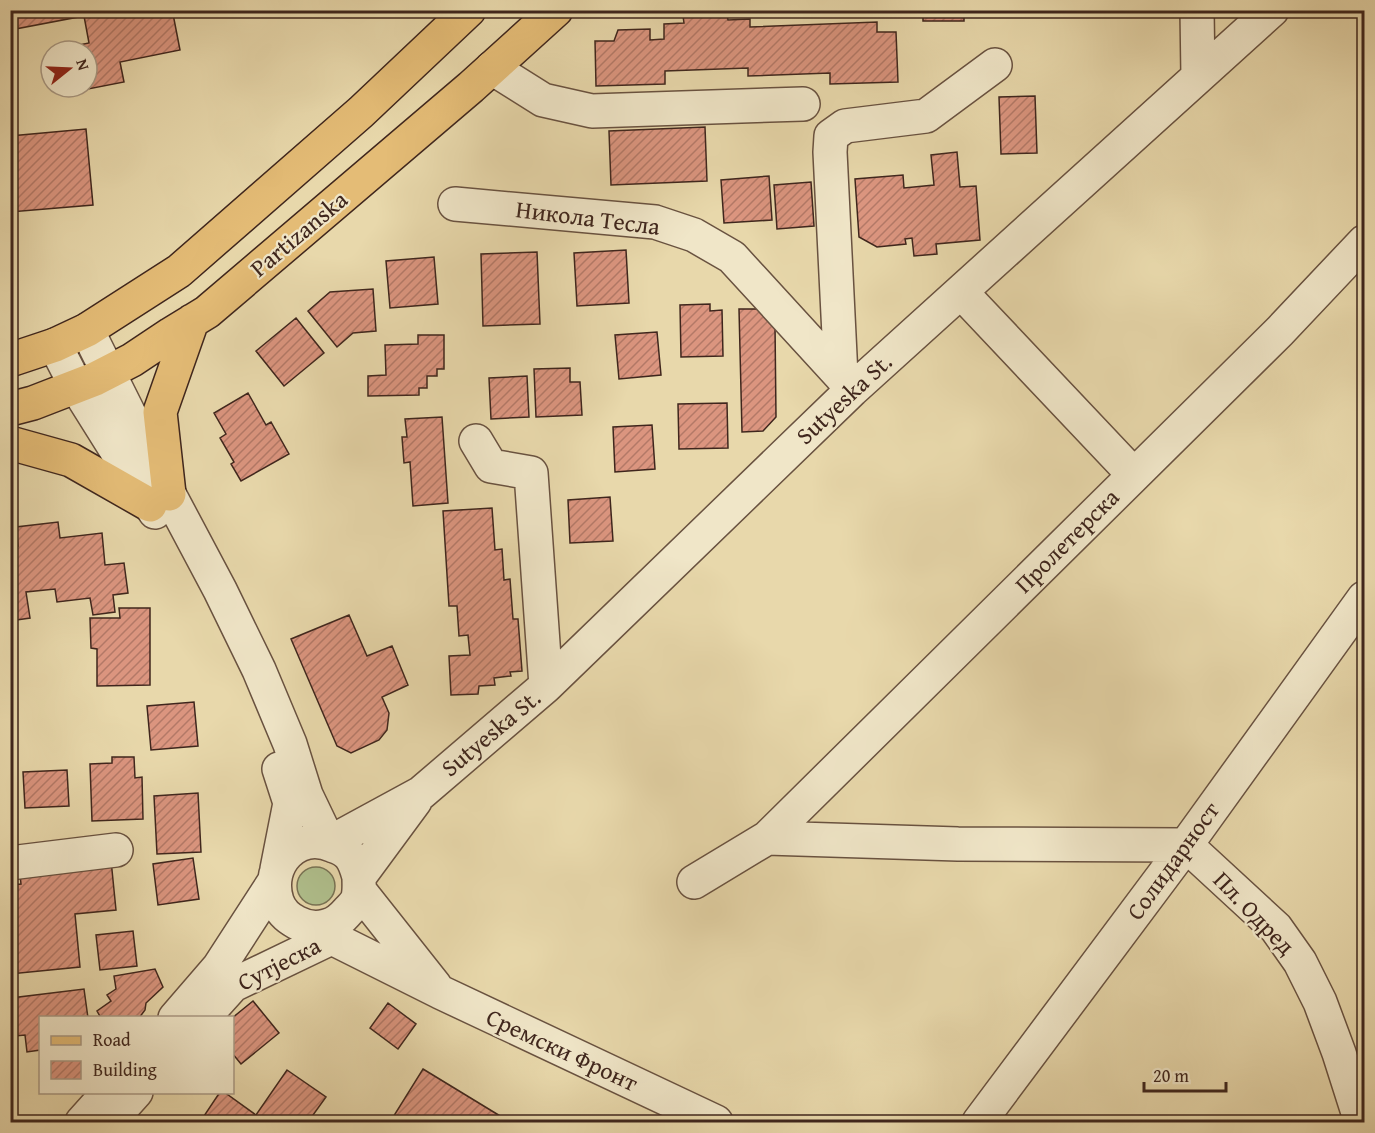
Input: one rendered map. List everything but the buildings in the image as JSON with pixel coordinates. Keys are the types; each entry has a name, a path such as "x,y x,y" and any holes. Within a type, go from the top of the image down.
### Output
{"main road":[{"name":"Partizanska","path":"55,345 87,330 179,271 360,112 469,10"},
{"name":"Partizanska","path":"10,409 33,403 108,372 132,360 207,312 492,68 556,10"},
{"path":"10,443 71,460 159,500 160,412 192,321"},
{"path":"10,360 55,345"}],"street":[{"path":"1197,10 1198,77"},
{"name":"Sutyeska St.","path":"421,793 546,686 846,383 961,292 1272,10"},
{"path":"846,383 830,152 831,136 845,126 926,116 995,65"},
{"path":"492,68 543,100 591,111 803,104"},
{"name":"Никола Тесла","path":"455,204 655,222 694,235 732,257 846,383"},
{"name":"Пролетерска","path":"694,882 767,838 1280,331 1365,242"},
{"path":"961,292 1134,475"},
{"path":"87,330 108,372 171,534 205,594 244,677 273,750 290,803 275,876 277,901 285,914 297,923 321,933 325,927 340,920 356,902 359,883 356,865 349,855 329,843 318,841 293,848 282,859 275,876"},
{"path":"55,345 76,386 159,500 220,590 259,670 290,744 306,795 329,843"},
{"path":"476,441 490,466 531,473 546,686"},
{"name":"Солидарност","path":"979,1122 1186,845 1365,598"},
{"path":"329,843 421,793"},
{"path":"359,883 421,793"},
{"path":"767,838 958,844 1186,845"},
{"name":"Пл. Одред","path":"1186,845 1276,928 1300,962 1320,1002 1339,1053 1360,1122"},
{"path":"10,863 116,850"},
{"name":"Сутјеска","path":"176,1016 219,966 275,876"},
{"path":"359,883 440,992"},
{"name":"Сутјеска","path":"205,1016 233,985 321,933"},
{"name":"Сремски Фронт","path":"321,933 440,992 716,1122"},
{"path":"82,1122 107,1094"},
{"path":"109,1122 134,1094"}],"green space":[{"path":"316,867 329,873 335,886 329,899 316,905 303,899 297,886 303,873"}]}
